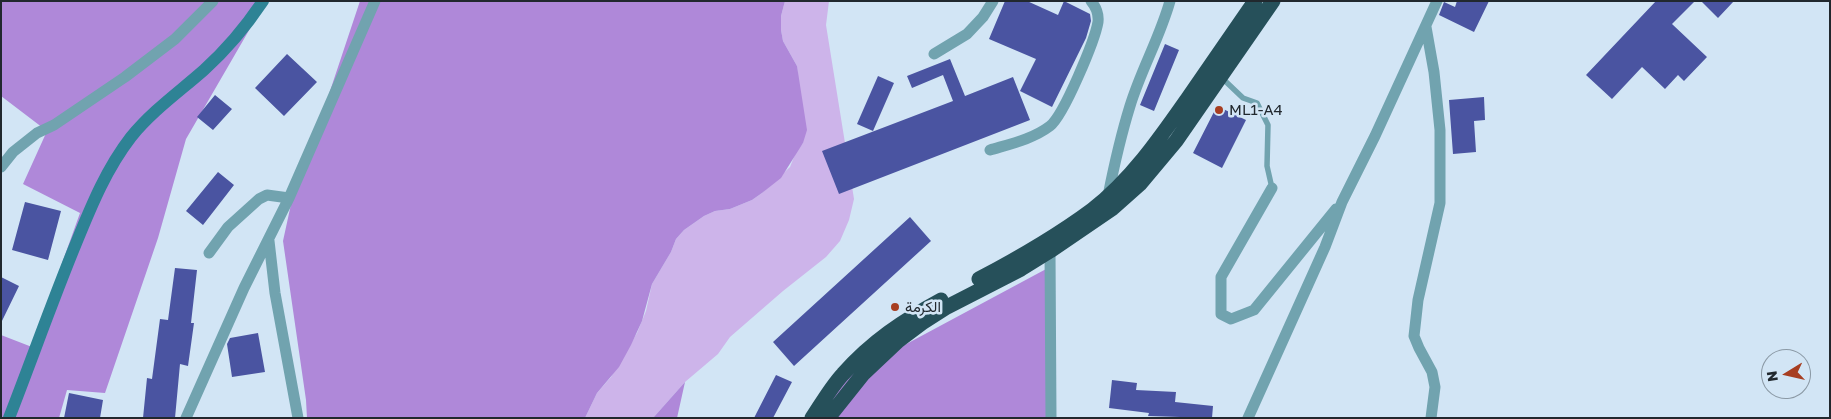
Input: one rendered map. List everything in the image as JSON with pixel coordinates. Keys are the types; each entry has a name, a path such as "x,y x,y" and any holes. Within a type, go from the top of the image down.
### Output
{"highway":[{"path":"812,418 842,375 883,335 918,312 1008,263 1092,210 1108,196 1165,131 1255,1"},
{"path":"828,418 864,374 898,341 947,307 1021,269 1050,251 1113,208 1140,184 1176,141 1273,1"}],"main road":[{"path":"10,418 64,271 99,189 113,163 145,120 205,69 246,24 263,1"}],"street":[{"path":"1,167 13,152 31,137 54,125 125,77 175,39 213,1"},
{"path":"186,418 244,288 288,198 375,1"},
{"path":"934,54 967,34 993,1"},
{"path":"990,150 1039,133 1052,124 1062,110 1084,62 1098,21 1097,7 1091,1"},
{"path":"1108,196 1115,160 1130,106 1166,16 1170,1"},
{"path":"1248,418 1326,247 1342,202 1437,1"},
{"path":"1426,27 1434,72 1440,130 1440,203 1418,300 1414,336 1432,372 1435,387 1431,418"},
{"path":"1272,188 1221,276 1221,314 1231,319 1254,310 1342,202"},
{"path":"209,253 228,227 259,199 267,196 288,198"},
{"path":"268,241 275,293 298,418"},
{"path":"1050,251 1051,418"}],"lane":[{"path":"1221,77 1243,98 1257,103 1268,125 1267,166 1272,188"}],"shaded area":[{"path":"1,1 266,1 186,139 158,238 105,393 67,390 59,418 1,418 1,335 32,347 80,213 23,184 47,131 1,96"},
{"path":"360,1 785,1 781,16 781,30 783,41 797,66 807,130 803,143 781,178 762,193 752,200 730,209 715,211 704,216 684,230 676,239 671,252 652,284 642,321 631,345 619,367 597,393 585,418 307,418 283,241 293,195"},
{"path":"785,1 829,1 826,25 854,199 849,220 840,241 826,257 730,337 718,354 685,382 653,418 585,418 597,393 611,377 637,333 646,311 652,284 671,252 676,239 684,230 704,216 715,211 730,209 752,200 762,193 790,167 796,152 803,143 797,66 783,41 781,30 781,16"},
{"path":"1048,268 1047,418 817,418 843,378"},
{"path":"685,382 677,418 653,418"}],"building":[{"path":"1005,1 1027,1 1058,15 1064,1 1090,14 1091,21 1086,38 1052,107 1020,91 1036,59 989,39"},
{"path":"1457,1 1489,1 1474,32 1439,15 1444,2 1455,7"},
{"path":"1656,1 1695,1 1672,24 1707,57 1684,81 1678,75 1665,89 1642,67 1612,99 1586,75"},
{"path":"1701,1 1734,1 1718,18"},
{"path":"1165,44 1179,50 1154,111 1140,105"},
{"path":"287,54 317,82 284,116 255,88"},
{"path":"950,59 965,96 1013,77 1030,120 839,194 822,151 953,101 943,75 912,88 907,76"},
{"path":"878,76 894,83 873,131 857,124"},
{"path":"215,95 232,109 213,130 197,117"},
{"path":"1484,97 1485,120 1474,121 1476,152 1453,154 1449,100"},
{"path":"1217,106 1246,120 1222,168 1193,153"},
{"path":"218,172 234,185 203,225 186,211"},
{"path":"25,202 61,211 48,260 12,250"},
{"path":"910,217 931,241 794,366 773,342"},
{"path":"175,268 197,270 191,323 194,323 188,366 180,364 175,418 143,418 147,378 152,379 160,319 168,320"},
{"path":"1,277 19,286 1,323"},
{"path":"258,333 265,372 232,377 227,344 230,338"},
{"path":"776,375 792,382 773,418 754,418"},
{"path":"1112,380 1137,383 1136,390 1176,392 1175,402 1213,406 1212,418 1148,416 1149,413 1109,408"},
{"path":"69,393 103,400 100,418 64,418"}],"place":[{"name":"ML1-A4","path":"1219,110"},
{"name":"الكرمة","path":"895,307"}]}
